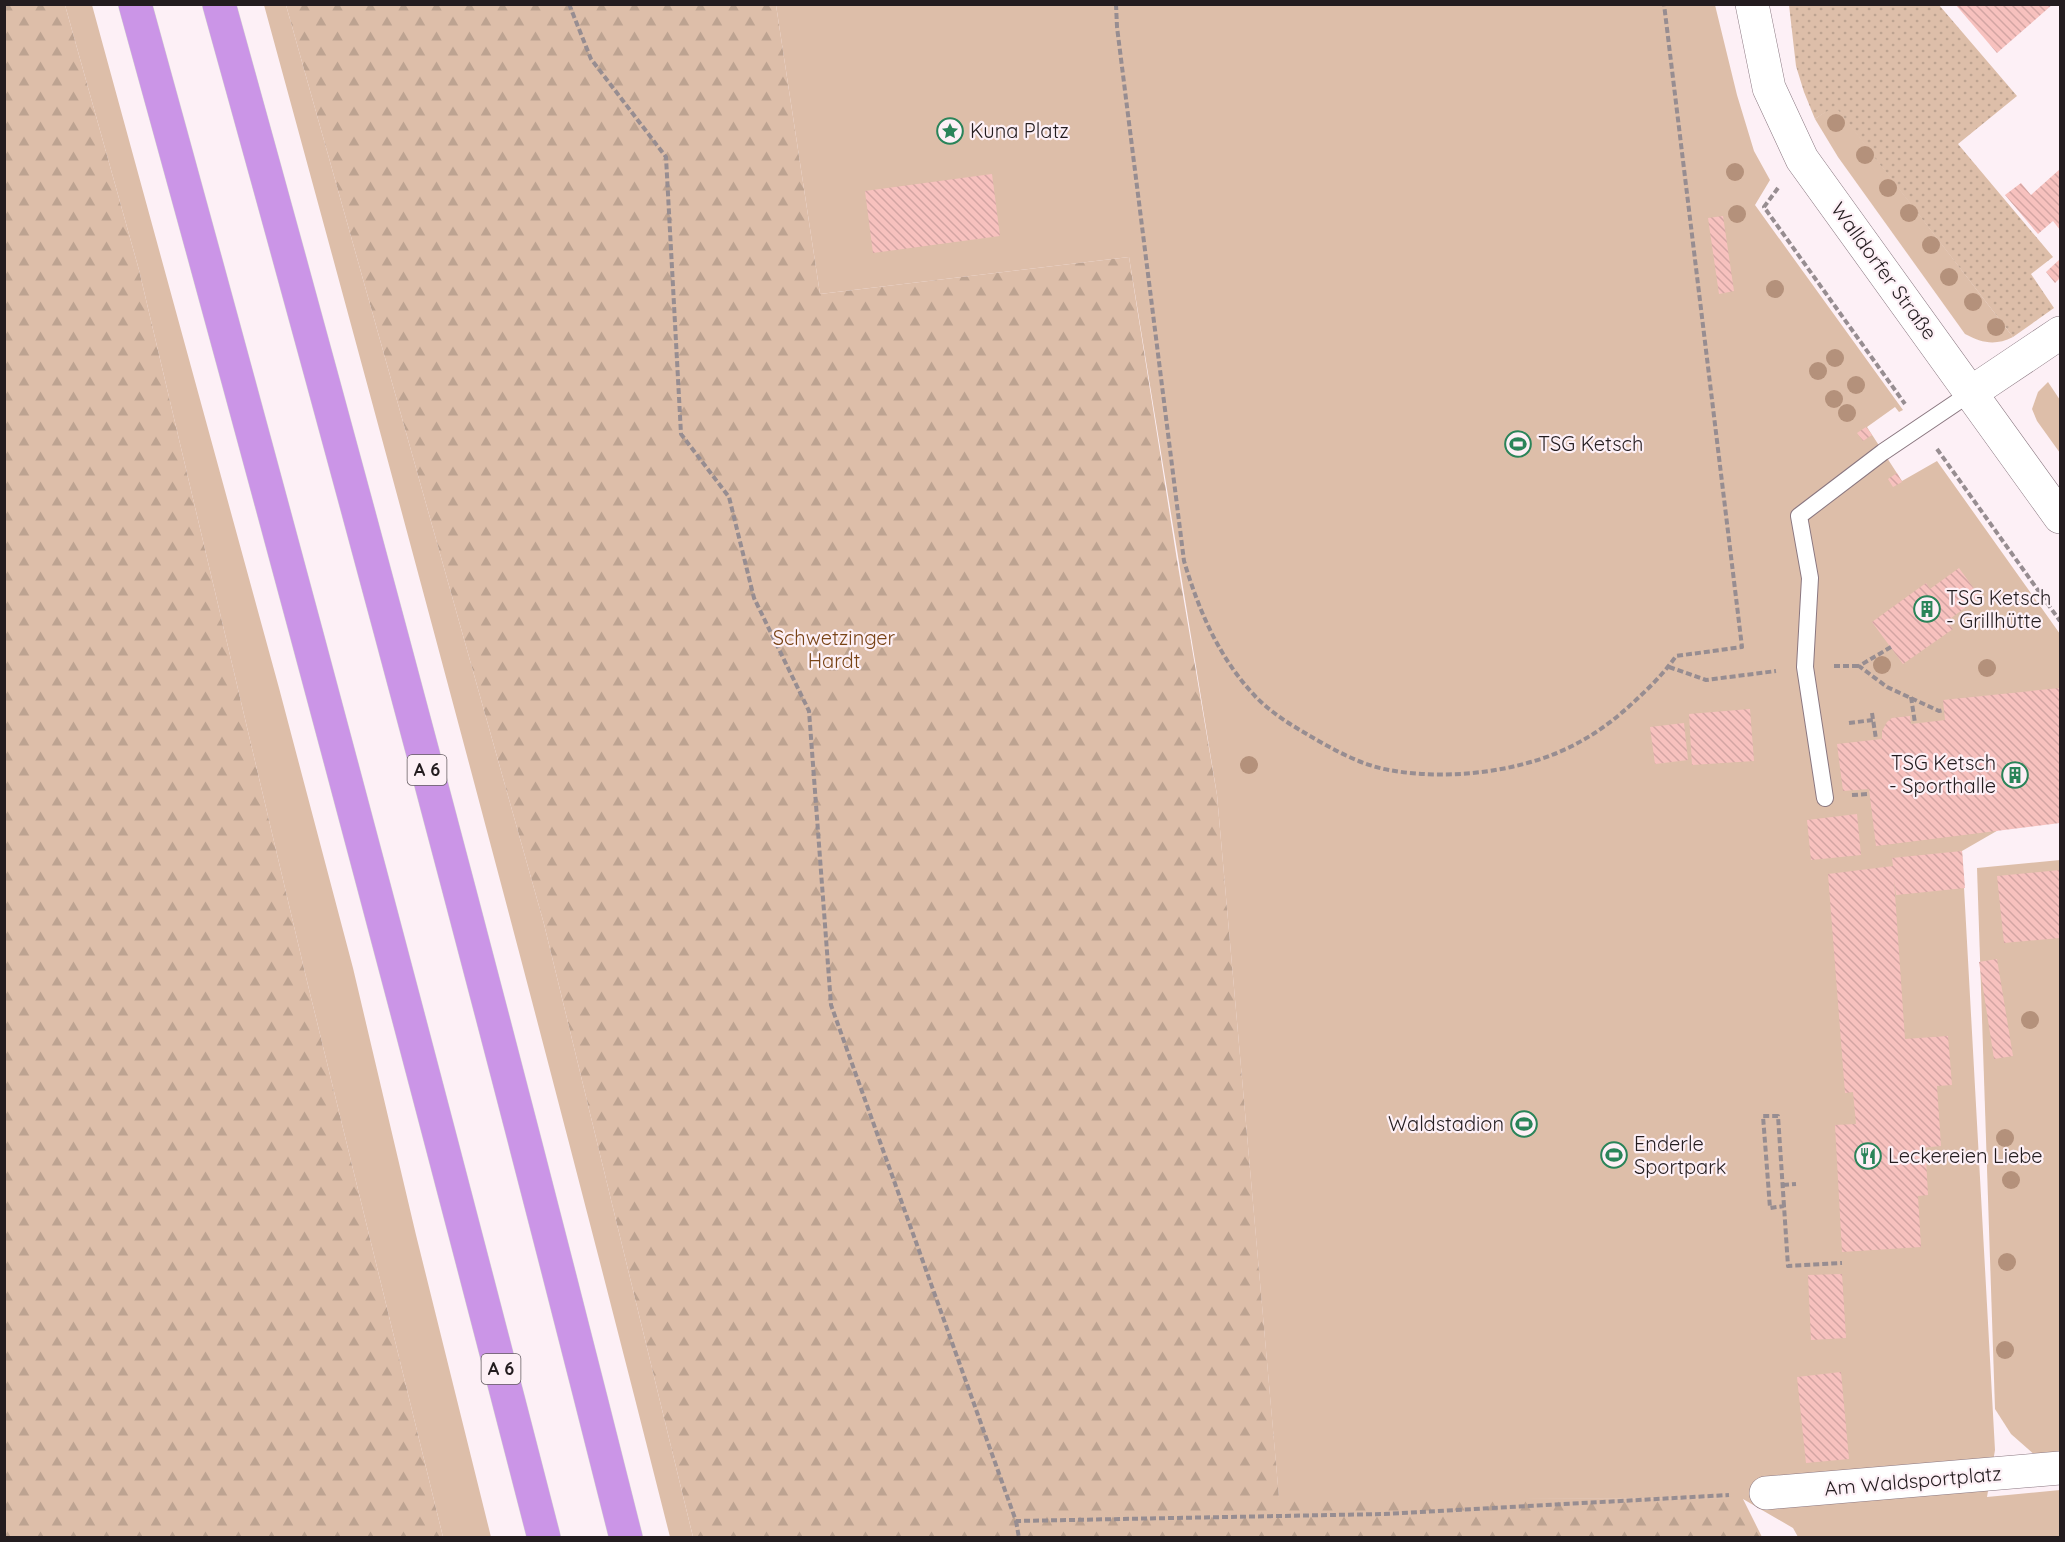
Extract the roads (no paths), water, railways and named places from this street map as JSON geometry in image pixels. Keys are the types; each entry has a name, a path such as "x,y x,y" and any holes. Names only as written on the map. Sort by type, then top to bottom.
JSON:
{"highway":[{"name":"A 6","path":"135,4 263,466 458,1201 544,1538"},
{"name":"A 6","path":"219,4 321,373 455,877 626,1538"}],"street":[{"name":"Walldorfer Straße","path":"1752,4 1769,88 1802,159 2061,517"},
{"path":"1972,392 2061,333"},
{"name":"Am Waldsportplatz","path":"1766,1493 2061,1468"}],"lane":[{"path":"1825,798 1805,667 1809,578 1799,516 1883,452 1972,392"}],"place":[{"name":"Kuna Platz","path":"950,131"},
{"name":"TSG Ketsch","path":"1518,444"},
{"name":"TSG Ketsch - Grillhütte","path":"1927,609"},
{"name":"TSG Ketsch - Sporthalle","path":"2015,775"},
{"name":"Waldstadion","path":"1524,1124"},
{"name":"Enderle Sportpark","path":"1614,1155"},
{"name":"Leckereien Liebe","path":"1868,1156"}],"park label":[{"name":"Schwetzinger Hardt","path":"834,650"}]}
